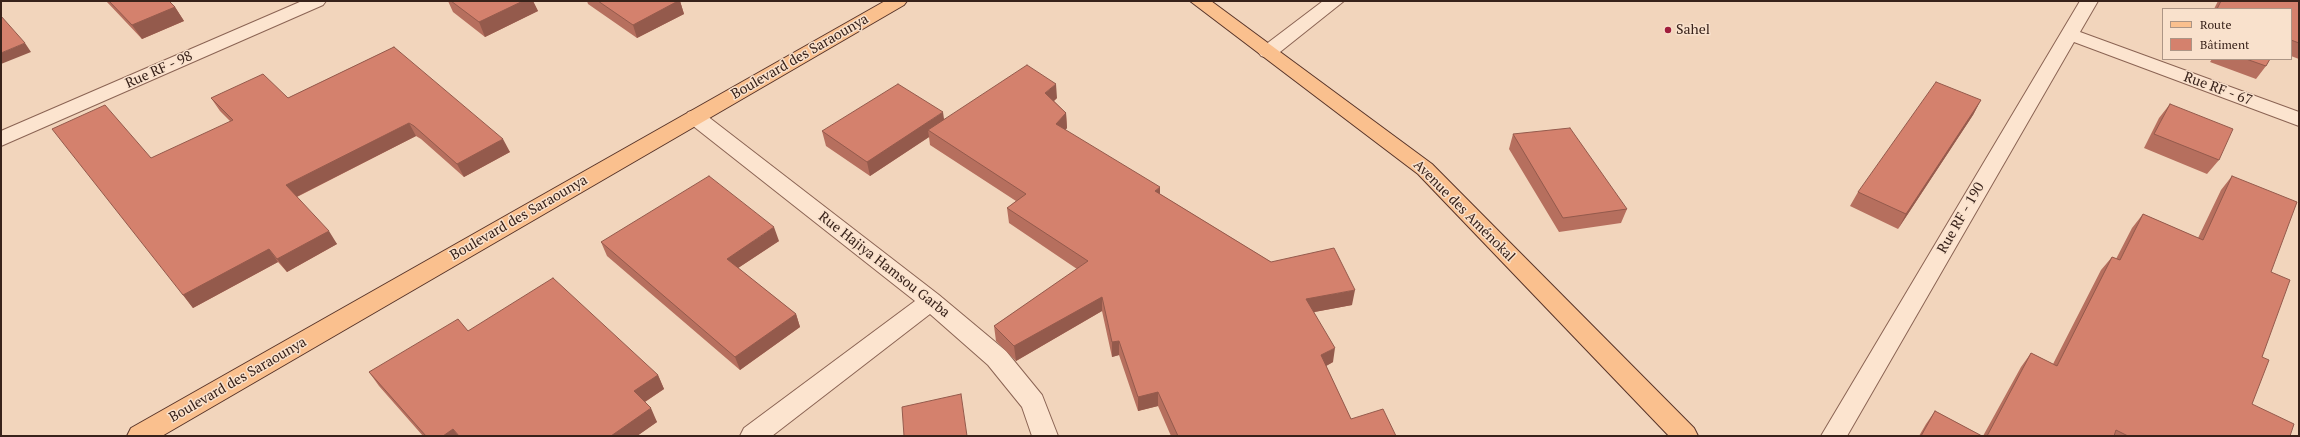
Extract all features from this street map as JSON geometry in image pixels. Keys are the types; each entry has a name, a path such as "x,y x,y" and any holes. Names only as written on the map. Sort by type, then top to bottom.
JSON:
{"main road":[{"name":"Boulevard des Saraounya","path":"140,436 898,1"},
{"name":"Avenue des Aménokal","path":"1199,1 1425,169 1685,436"}],"street":[{"name":"Rue RF - 98","path":"1,139 317,1"},
{"path":"1268,52 1335,1"},
{"name":"Rue RF - 190","path":"1834,436 2089,1"},
{"name":"Rue RF - 67","path":"2069,34 2299,119"},
{"name":"Rue Hajiya Hamsou Garba","path":"695,117 931,301 997,358 1033,402 1045,436"},
{"path":"753,436 931,301"}],"building":[{"path":"109,1 169,1 175,7 132,25"},
{"path":"451,1 523,1 479,22"},
{"path":"598,1 678,1 633,25"},
{"path":"2221,1 2299,1 2299,43 2292,40 2292,8 2218,8"},
{"path":"1,16 25,43 1,53"},
{"path":"394,47 503,139 457,164 409,123 286,185 329,231 277,259 269,249 183,295 52,129 105,105 151,158 233,120 211,98 263,74 288,98"},
{"path":"2249,60 2269,60 2266,66"},
{"path":"1027,65 1056,84 1045,93 1066,113 1056,124 1160,187 1155,191 1271,262 1334,248 1355,290 1306,299 1335,348 1321,355 1351,419 1383,409 1396,436 1178,436 1158,392 1138,397 1119,341 1112,342 1102,297 1014,346 994,326 1088,261 1007,208 1026,194 928,130"},
{"path":"1936,82 1981,100 1906,214 1858,192"},
{"path":"898,84 943,112 867,162 822,131"},
{"path":"2170,104 2233,129 2219,160 2154,134"},
{"path":"1570,128 1627,209 1563,218 1513,134"},
{"path":"709,176 774,227 727,259 796,314 735,357 601,242"},
{"path":"2232,176 2297,202 2271,272 2290,280 2262,357 2269,360 2252,404 2294,424 2290,436 2128,436 2116,430 2114,436 1987,436 2031,353 2057,366 2112,257 2120,260 2143,214 2203,240"},
{"path":"553,278 658,375 634,391 651,408 611,436 459,436 453,429 443,436 426,436 369,372 458,319 468,331"},
{"path":"961,394 967,436 904,436 902,407"},
{"path":"1935,411 1982,436 1921,436"}],"place":[{"name":"Sahel","path":"1668,30"}]}
